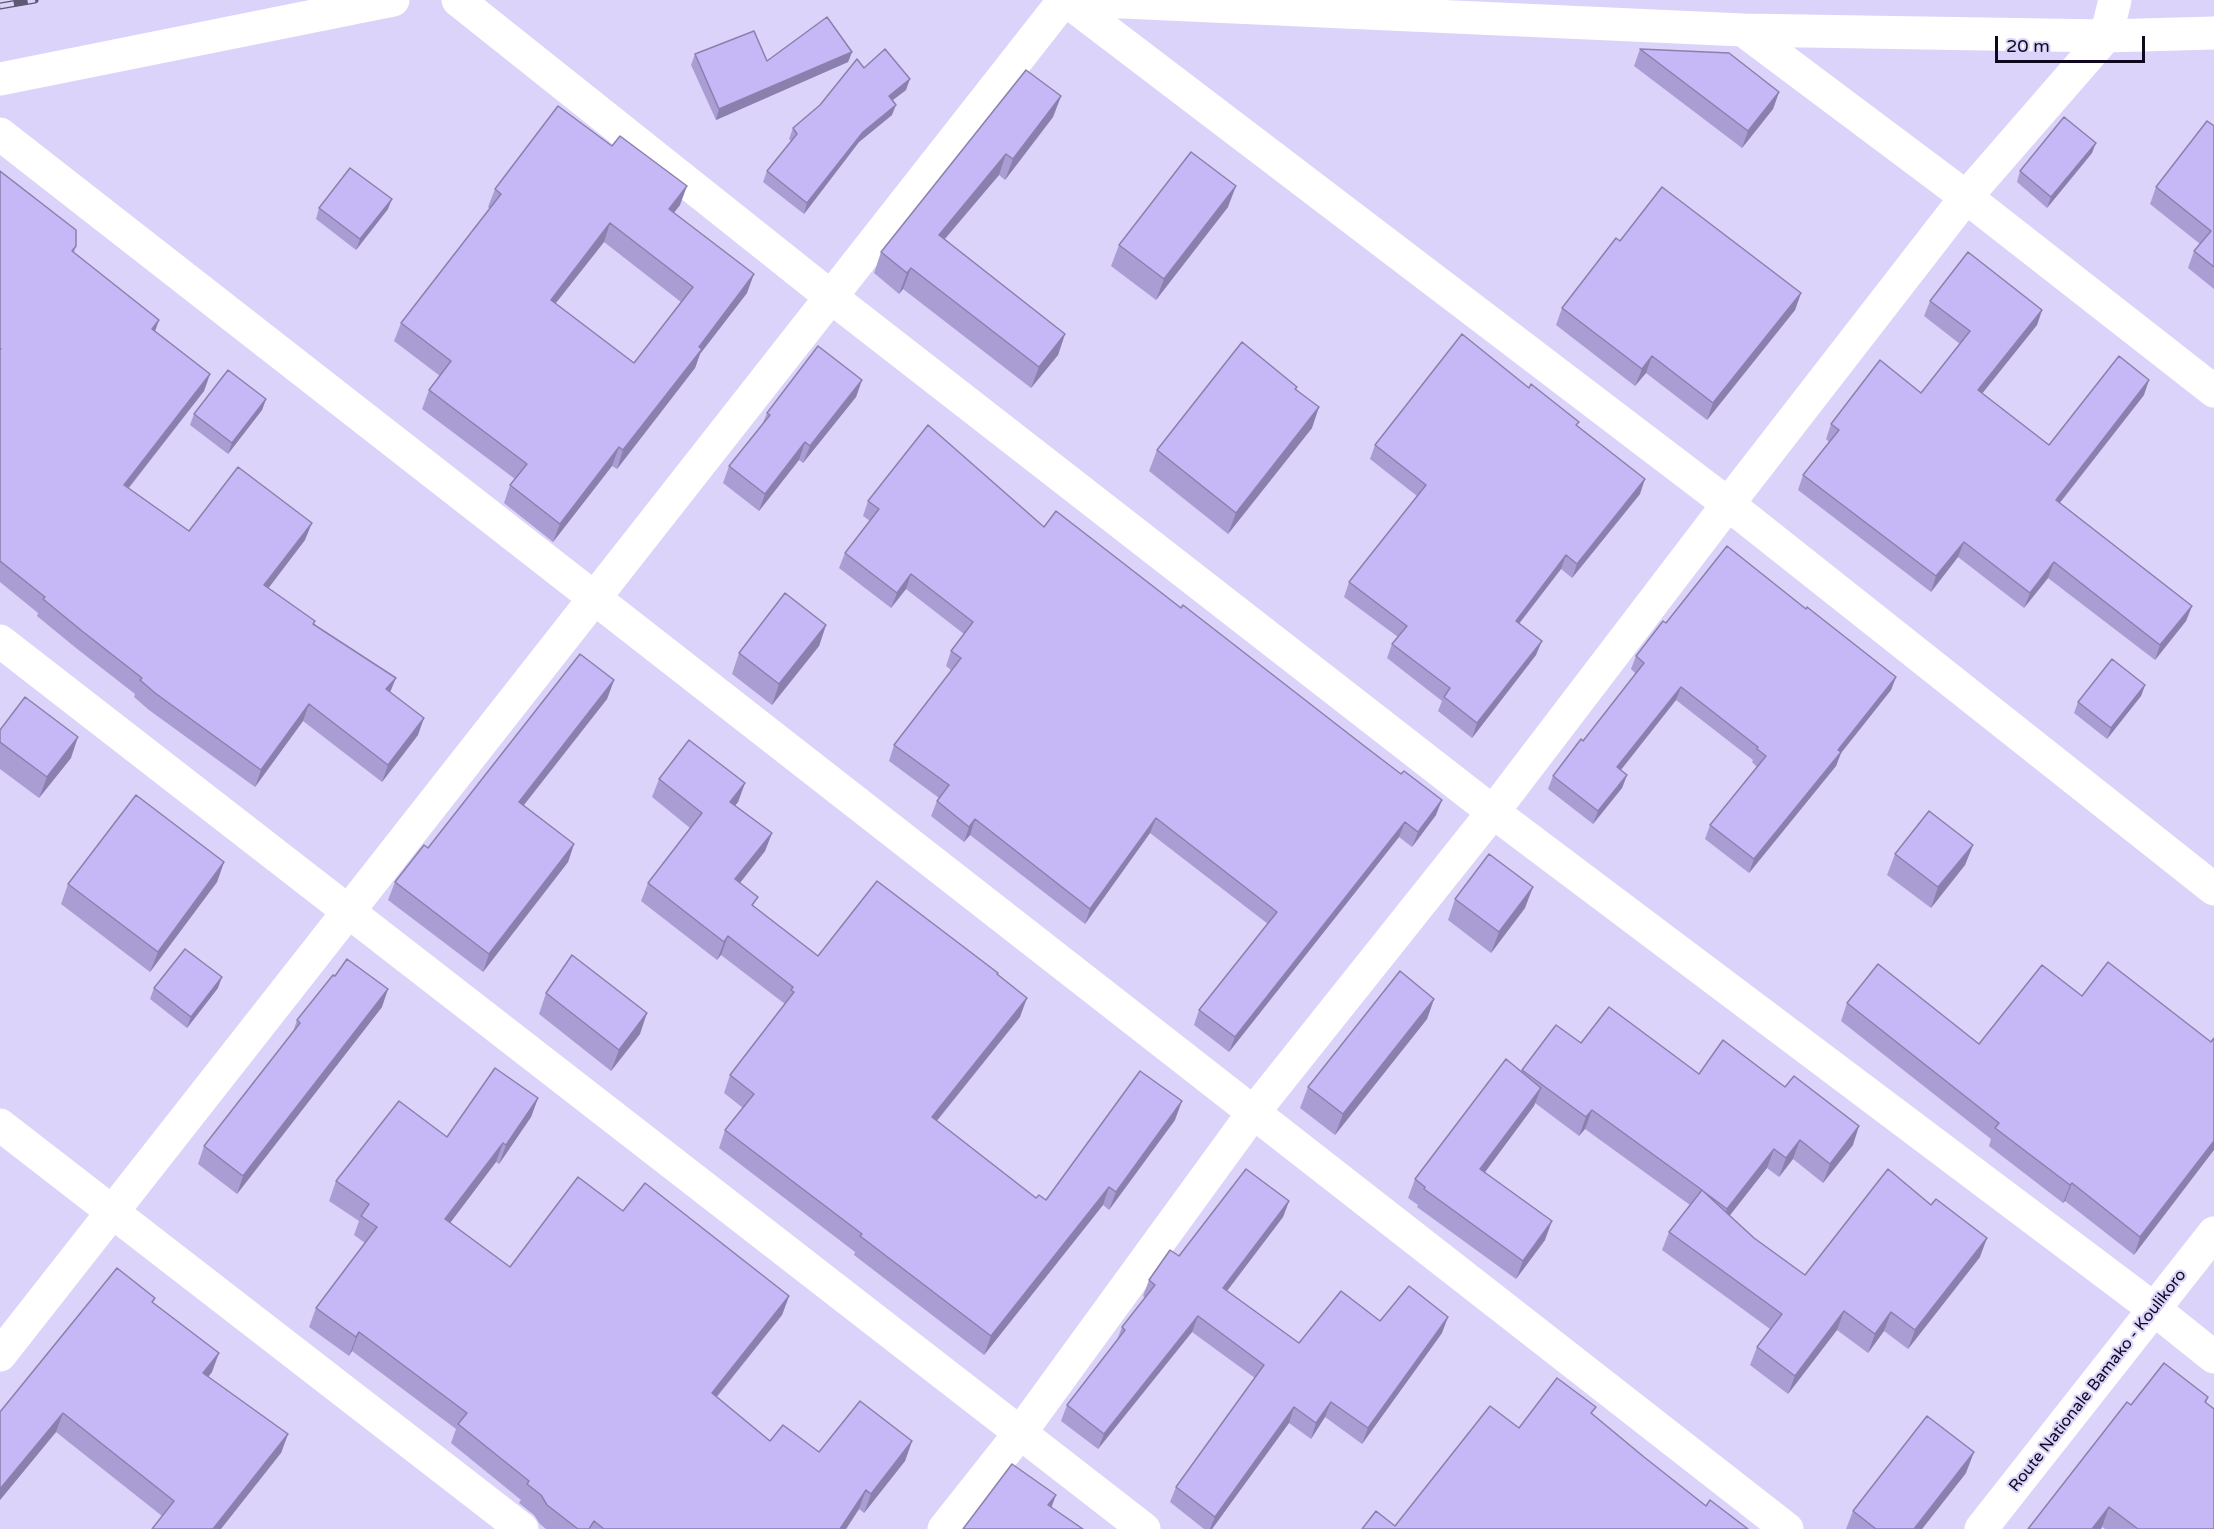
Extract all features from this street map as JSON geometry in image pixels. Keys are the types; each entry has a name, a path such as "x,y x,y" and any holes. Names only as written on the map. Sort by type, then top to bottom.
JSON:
{"street":[{"path":"0,79 393,0"},
{"path":"458,0 831,297 1493,812 2154,1309 2214,1357"},
{"path":"0,1355 1065,0 1728,504 2214,889"},
{"path":"1079,0 1743,30 2106,36 2214,33"},
{"path":"944,1529 1020,1433 1253,1113 1493,812 1966,197 2106,36 2115,0"},
{"path":"1743,30 1966,197 2214,391"},
{"path":"0,134 1786,1529"},
{"path":"0,640 1144,1529"},
{"path":"0,1125 522,1529"},
{"name":"Route Nationale Bamako - Koulikoro","path":"1981,1529 2214,1233"}],"building":[{"path":"827,17 852,52 719,109 695,54 754,31 767,61"},
{"path":"885,49 910,79 889,96 896,105 863,132 807,203 767,171 797,134 793,128 820,105 857,59 864,68"},
{"path":"1640,49 1729,53 1779,92 1748,131"},
{"path":"1026,70 1061,96 1013,159 1006,154 939,235 1065,334 1039,367 911,268 907,273 881,252"},
{"path":"558,106 612,146 620,136 687,186 669,209 754,274 699,347 702,349 623,450 619,447 560,524 510,485 527,464 429,390 451,361 401,323 501,194 495,189","holes":["610,223 693,287 634,363 551,300"]},
{"path":"2064,117 2096,143 2051,197 2020,171"},
{"path":"2207,121 2214,126 2214,267 2194,251 2211,231 2156,187"},
{"path":"1191,152 1236,186 1164,279 1119,245"},
{"path":"350,168 392,199 360,239 319,208"},
{"path":"0,171 76,230 76,246 72,251 159,320 152,329 210,374 124,485 189,531 238,467 312,523 264,585 315,621 313,624 396,678 386,689 424,718 388,765 309,704 261,770 155,693 140,680 142,678 43,599 45,597 0,561"},
{"path":"1662,187 1801,293 1713,403 1652,356 1642,369 1562,308 1616,238 1620,241"},
{"path":"1968,252 2042,310 1978,390 2049,445 2119,356 2149,380 2056,500 2192,606 2160,645 2054,562 2030,593 1964,542 1936,576 1803,475 1839,430 1831,424 1880,360 1921,393 1970,331 1930,301"},
{"path":"1462,334 1529,388 1531,384 1579,422 1576,425 1645,479 1577,564 1566,555 1516,621 1542,641 1477,723 1444,697 1450,688 1392,644 1407,626 1349,582 1426,485 1375,445"},
{"path":"1242,342 1319,407 1236,513 1157,450"},
{"path":"818,346 862,380 810,446 805,442 765,494 729,466 770,415 767,413"},
{"path":"228,370 266,399 232,443 194,414"},
{"path":"928,425 1044,527 1056,511 1181,608 1183,605 1401,774 1404,771 1442,800 1418,832 1405,822 1235,1037 1199,1010 1277,912 1156,818 1090,909 975,819 969,827 937,801 949,785 894,745 961,658 951,651 973,622 911,574 897,593 845,553 879,509 868,501"},
{"path":"1727,546 1896,677 1838,750 1841,752 1754,859 1710,825 1766,756 1757,749 1758,747 1681,687 1617,767 1627,775 1598,811 1553,776 1644,663 1636,656 1663,621 1666,623"},
{"path":"785,593 826,625 779,684 739,653"},
{"path":"580,654 614,680 519,802 574,844 489,954 395,882 424,845 428,848"},
{"path":"2112,659 2145,685 2111,728 2078,702"},
{"path":"25,697 78,737 47,777 0,742 0,730"},
{"path":"689,740 745,783 730,802 772,833 735,879 758,897 752,905 818,956 877,881 998,973 1027,998 932,1117 1036,1198 1039,1195 1046,1200 1140,1071 1182,1101 1116,1192 1109,1187 991,1336 725,1130 754,1094 730,1075 794,992 791,990 793,987 728,936 724,942 648,883 702,813 659,779"},
{"path":"136,795 224,862 158,952 68,884"},
{"path":"1929,811 1973,845 1938,887 1895,854"},
{"path":"1489,854 1533,887 1499,932 1455,899"},
{"path":"185,949 222,977 191,1017 154,988"},
{"path":"572,955 647,1013 619,1050 546,993"},
{"path":"347,959 388,989 243,1176 204,1146 300,1023 297,1020"},
{"path":"2108,962 2211,1042 2214,1038 2214,1141 2140,1237 2072,1183 2070,1185 1995,1128 1999,1123 1847,1003 1878,964 1979,1044 2042,965 2082,996"},
{"path":"1400,971 1434,999 1343,1114 1308,1087"},
{"path":"1609,1007 1699,1074 1723,1040 1785,1087 1794,1076 1859,1126 1830,1164 1800,1140 1786,1158 1774,1149 1727,1209 1703,1191 1754,1238 1805,1275 1888,1169 1931,1205 1936,1199 1987,1238 1915,1330 1891,1312 1875,1334 1844,1311 1795,1376 1757,1347 1782,1314 1669,1232 1702,1190 1592,1110 1586,1117 1522,1070 1556,1025 1581,1043"},
{"path":"1506,1059 1541,1088 1480,1169 1552,1221 1523,1261 1424,1189 1425,1187 1415,1179"},
{"path":"495,1068 538,1098 506,1145 503,1143 445,1219 510,1267 578,1177 623,1211 645,1183 789,1296 712,1393 770,1441 783,1425 819,1452 860,1401 912,1441 871,1494 866,1490 840,1529 604,1529 594,1521 589,1529 578,1529 547,1505 541,1495 527,1484 529,1481 458,1424 467,1413 359,1332 356,1337 316,1308 377,1227 361,1216 369,1204 336,1181 399,1101 447,1137"},
{"path":"1246,1169 1289,1201 1223,1288 1299,1343 1341,1291 1380,1321 1409,1286 1448,1317 1368,1428 1331,1402 1316,1423 1294,1407 1215,1517 1176,1487 1264,1365 1198,1316 1104,1434 1067,1405 1125,1330 1122,1327 1155,1285 1149,1280 1170,1250 1179,1256"},
{"path":"117,1268 155,1298 152,1302 219,1353 203,1373 288,1434 213,1529 152,1529 174,1501 63,1413 0,1489 0,1412"},
{"path":"2164,1363 2208,1397 2205,1402 2214,1409 2214,1529 2138,1529 2109,1507 2092,1529 2028,1529 2127,1402 2131,1405"},
{"path":"1557,1378 1596,1407 1591,1413 1644,1457 1706,1506 1710,1500 1748,1529 1362,1529 1376,1511 1395,1526 1490,1406 1519,1428"},
{"path":"1927,1416 1974,1452 1914,1529 1876,1529 1853,1511"},
{"path":"1012,1464 1056,1495 1048,1505 1083,1529 963,1529"}],"railway":[{"path":"0,6 35,0"}]}
